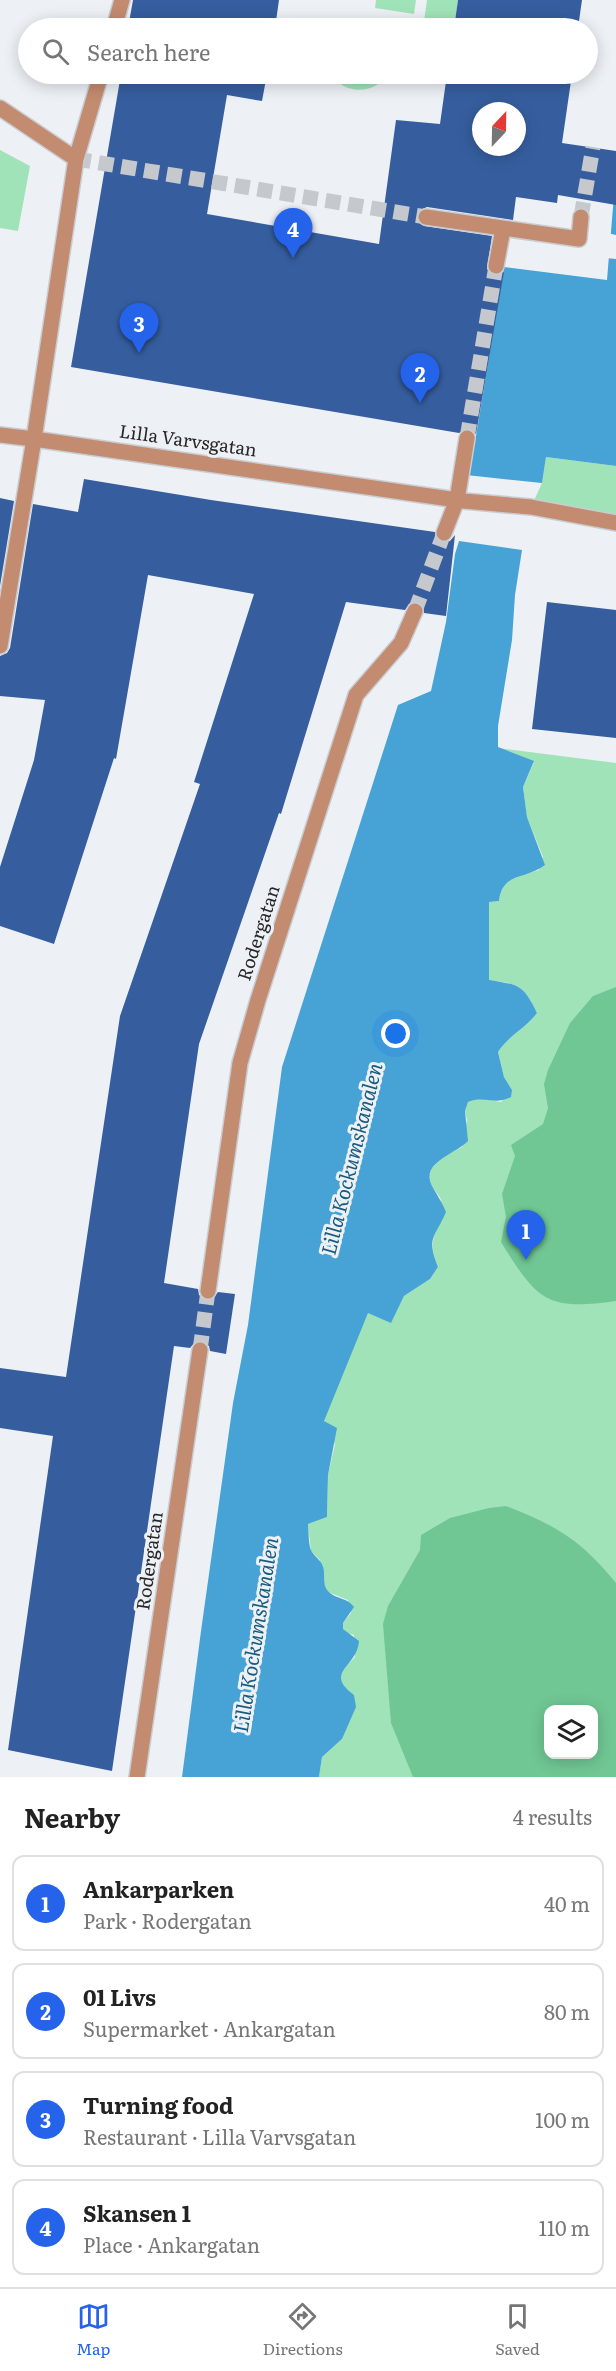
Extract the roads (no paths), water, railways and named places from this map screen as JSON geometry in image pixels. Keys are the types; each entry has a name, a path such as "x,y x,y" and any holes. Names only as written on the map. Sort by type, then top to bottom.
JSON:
{"street":[{"path":"117,18 122,0"},
{"path":"0,646 76,159 98,84"},
{"path":"0,108 76,159"},
{"path":"426,217 579,239 581,217"},
{"path":"496,266 503,229"},
{"name":"Lilla Varvsgatan","path":"0,435 460,500 517,506 616,523"},
{"path":"444,533 460,500 467,438"},
{"name":"Rodergatan","path":"208,1291 240,1063 258,1000 356,695 401,643 415,611"},
{"name":"Rodergatan","path":"137,1777 200,1350"}],"water":[{"path":"616,171 616,466 546,457 542,483 466,475 476,436 504,267 607,280"},
{"name":"Lilla Kockumskanalen","path":"459,541 522,550 515,595 512,640 498,726 498,747 534,761 523,787 527,817 545,865 538,870 510,880 501,891 499,901 489,902 489,980 514,985 524,991 537,1013 498,1052 504,1077 512,1090 511,1097 499,1101 474,1100 468,1102 465,1111 468,1141 441,1159 431,1171 432,1186 446,1212 432,1243 438,1267 430,1279 404,1296 391,1323 368,1313 324,1421 337,1428 328,1475 327,1517 308,1524 309,1543 324,1570 327,1590 354,1607 343,1623 343,1629 359,1641 353,1658 341,1675 341,1681 354,1695 356,1707 342,1739 322,1757 319,1777 182,1777 233,1403 248,1325 282,1067 398,705 431,691 446,622 455,554"}],"tunnel":[{"path":"581,217 593,147"},
{"path":"76,159 426,217"},
{"path":"467,438 496,266"},
{"path":"415,611 444,533"},
{"path":"200,1350 208,1291"}],"place":[{"name":"Skansen 1","path":"293,258"},
{"name":"Turning food","path":"139,353"},
{"name":"01 Livs","path":"420,403"},
{"name":"Ankarparken","path":"526,1260"}]}
